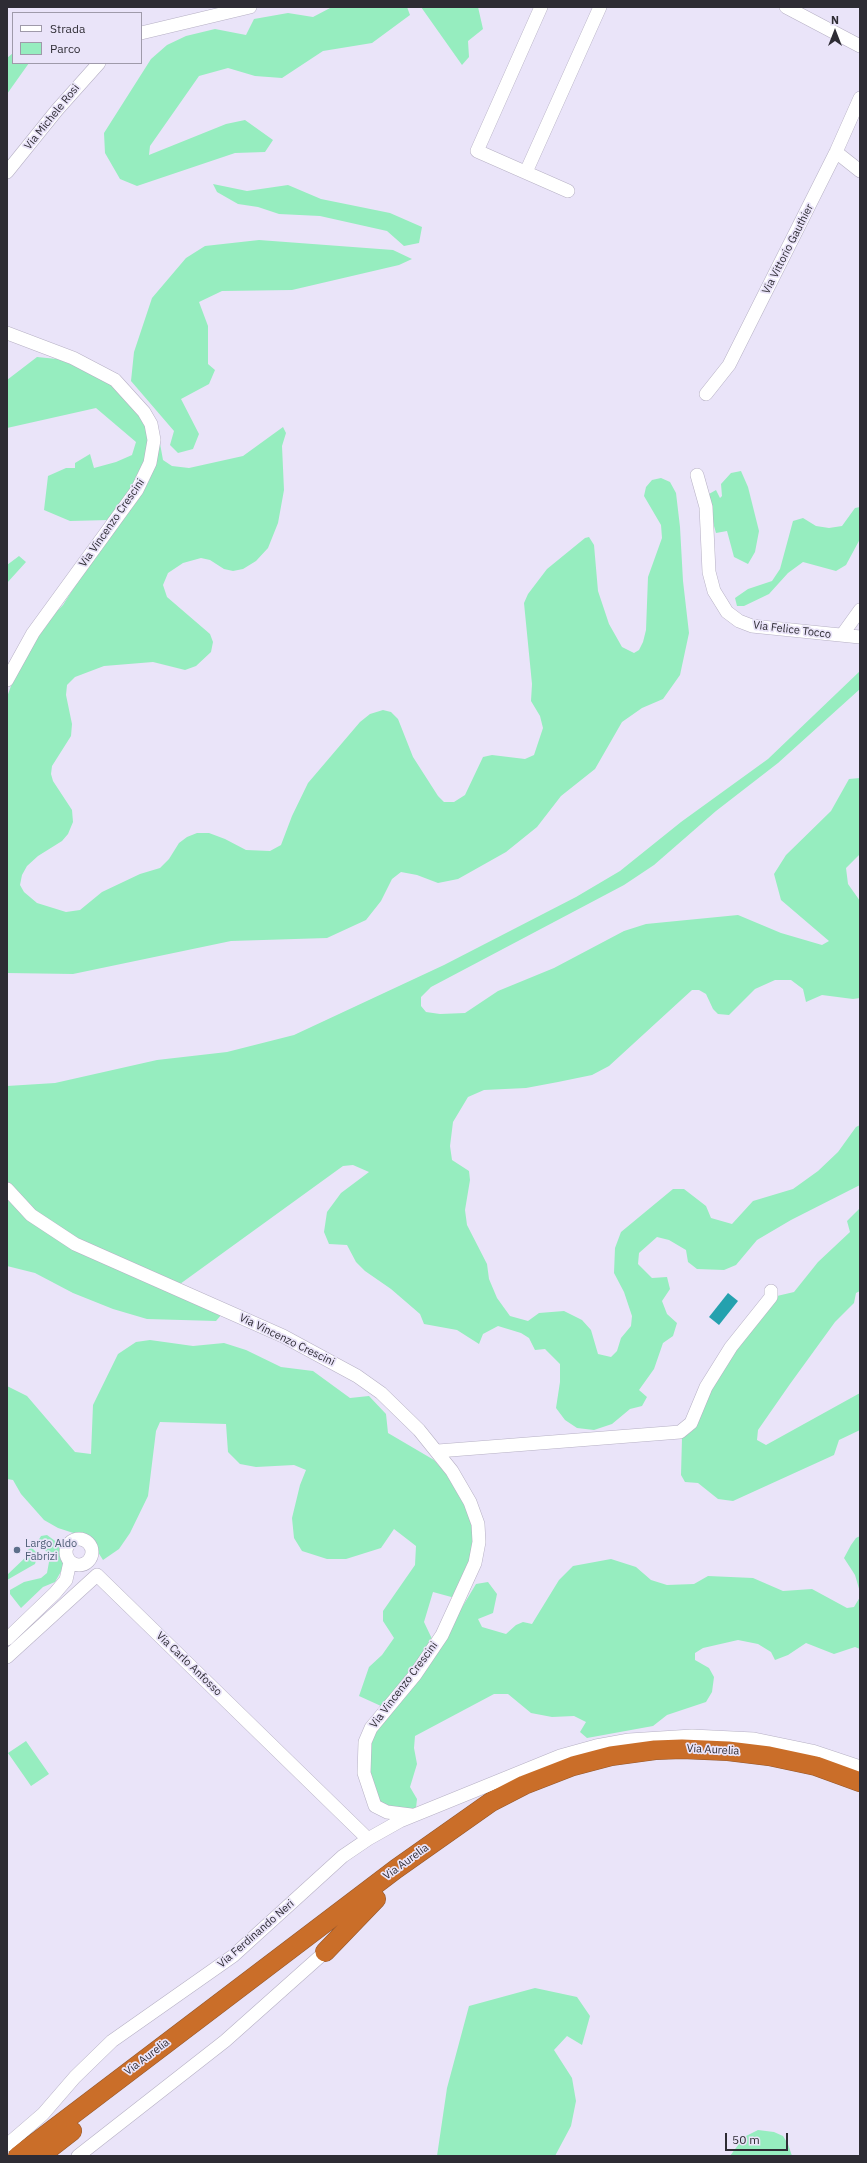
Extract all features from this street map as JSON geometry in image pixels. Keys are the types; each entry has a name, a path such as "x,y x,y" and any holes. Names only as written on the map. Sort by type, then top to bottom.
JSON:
{"highway":[{"name":"Via Aurelia","path":"18,2156 396,1869 468,1818 509,1792 552,1774 592,1761 625,1754 662,1749 698,1749 742,1752 794,1760 860,1782"},
{"name":"Via Aurelia","path":"40,2156 187,2042 447,1846 501,1811 549,1788 616,1768 689,1760 741,1762 810,1777 860,1795"},
{"path":"222,2000 261,1962 392,1863 511,1777"},
{"path":"325,1952 376,1899"}],"street":[{"path":"142,33 250,7"},
{"path":"540,7 477,151 568,191"},
{"path":"526,172 600,7"},
{"path":"786,7 860,46"},
{"name":"Via Michele Rosi","path":"7,172 57,110 97,64"},
{"name":"Via Vittorio Gauthier","path":"706,394 729,365 836,152 860,98"},
{"path":"836,152 860,171"},
{"name":"Via Vincenzo Crescini","path":"7,333 72,358 115,380 144,412 151,424 154,440 150,463 140,485 33,634 7,680"},
{"name":"Via Felice Tocco","path":"697,475 706,507 709,572 714,591 727,612 739,621 752,626 860,637"},
{"path":"842,635 860,610"},
{"name":"Via Vincenzo Crescini","path":"7,1189 31,1215 74,1244 283,1336 357,1376 381,1393 419,1430 438,1451 462,1486 476,1518 479,1542 477,1558 442,1635 415,1674 371,1728 366,1737 364,1756 365,1780 375,1806 387,1812 415,1815"},
{"path":"438,1451 680,1432 691,1423 706,1387 731,1347 771,1296 771,1291"},
{"path":"7,1639 55,1593 66,1580 70,1562 66,1553 67,1547 72,1541 81,1539 87,1542 91,1547 92,1556 88,1562 79,1565 70,1562"},
{"path":"7,1657 97,1574 88,1562"},
{"name":"Via Carlo Anfosso","path":"97,1574 368,1839"},
{"name":"Via Ferdinando Neri","path":"7,2145 43,2114 103,2049 132,2026 233,1956 327,1870 368,1839 415,1815 560,1756 596,1746 640,1739 692,1736 766,1741 812,1751 860,1767"},
{"path":"78,2156 225,2041 325,1952"}],"green space":[{"path":"332,7 407,7 410,15 372,43 323,51 282,78 255,76 228,68 199,76 150,146 149,155 226,124 245,120 273,140 265,152 235,153 137,186 120,179 105,153 104,133 151,59 167,45 186,36 215,29 246,35 254,19 288,13 313,17"},
{"path":"421,7 478,7 483,29 468,41 469,57 462,65"},
{"path":"12,54 12,64 28,64 7,94 7,58"},
{"path":"213,184 247,191 288,185 321,199 390,213 422,227 419,243 404,246 387,231 320,216 279,214 258,207 238,204 217,192"},
{"path":"259,240 393,250 412,259 399,265 292,290 222,291 199,302 208,326 208,364 215,370 209,384 181,399 199,434 193,449 178,453 170,445 174,431 131,381 134,352 152,298 186,258 205,246"},
{"path":"37,357 67,360 124,391 152,433 141,479 109,520 70,521 44,510 48,476 66,468 75,468 75,463 90,454 94,468 116,462 132,455 136,442 96,408 7,428 7,380"},
{"path":"283,427 286,433 282,446 284,490 278,523 268,548 256,561 243,569 233,571 224,569 210,560 201,558 183,563 168,573 163,585 167,597 210,634 213,642 211,652 196,666 185,670 153,662 104,666 75,677 67,685 66,695 72,724 71,736 52,766 51,774 53,781 72,810 73,822 68,834 62,841 38,856 27,866 22,875 20,885 24,892 37,903 66,912 80,910 102,892 140,874 160,868 169,859 179,843 187,837 197,833 209,833 225,839 246,850 270,851 281,845 292,816 308,783 360,722 370,714 383,710 391,712 398,719 413,757 438,796 444,802 454,802 465,795 483,757 492,755 525,759 534,755 543,728 540,716 531,701 532,684 524,603 528,594 547,569 585,538 589,537 594,545 598,591 609,624 622,647 634,653 639,650 646,630 648,577 662,538 661,525 644,496 646,487 652,480 661,478 670,482 676,493 680,527 683,581 689,633 680,675 663,699 642,708 622,722 595,769 561,796 537,827 506,852 458,879 438,883 417,875 401,872 392,879 381,901 366,920 327,938 231,941 73,974 7,973 7,697 11,686 36,640 56,612 63,605 99,548 159,438 163,460 172,466 189,468 243,456"},
{"path":"741,471 748,487 759,531 755,552 748,564 734,557 727,531 716,533 708,505 709,494 716,490 720,498 722,496 721,484 731,473"},
{"path":"860,507 860,539 846,565 836,571 803,562 788,573 769,594 744,606 737,606 735,598 748,589 772,581 780,569 793,521 803,518 816,526 829,528 842,526 855,508"},
{"path":"19,556 26,562 7,583 7,565"},
{"path":"860,671 860,689 778,763 716,811 654,865 624,885 431,987 421,997 421,1006 426,1012 440,1014 465,1013 498,991 554,968 624,931 646,924 738,915 781,933 822,945 829,941 781,900 774,874 786,855 831,811 849,779 860,778 860,854 846,868 848,884 860,901 860,998 853,999 822,995 806,1002 803,989 791,980 775,980 755,989 729,1015 718,1014 713,1009 706,994 699,990 692,990 609,1066 592,1075 558,1082 526,1088 484,1090 468,1097 453,1122 450,1146 452,1160 469,1171 470,1180 465,1210 467,1225 487,1264 489,1279 497,1298 510,1316 528,1321 539,1313 564,1311 582,1320 591,1330 598,1354 611,1357 617,1351 621,1338 631,1326 632,1316 624,1292 614,1273 615,1248 621,1232 673,1189 684,1189 706,1206 711,1218 732,1224 753,1201 793,1189 818,1171 838,1152 856,1127 860,1125 860,1185 791,1220 757,1240 736,1265 724,1270 697,1269 688,1262 686,1250 669,1240 657,1237 639,1253 638,1264 652,1278 667,1277 670,1289 662,1301 667,1314 677,1323 673,1336 663,1343 654,1369 639,1390 647,1397 642,1406 630,1409 612,1424 594,1430 577,1428 565,1420 556,1408 560,1382 560,1364 545,1349 535,1350 529,1338 521,1333 498,1326 483,1334 479,1344 457,1330 424,1324 420,1314 391,1289 365,1271 356,1262 347,1245 329,1244 324,1232 327,1212 341,1193 369,1172 353,1165 343,1166 180,1284 73,1239 49,1225 9,1187 7,1182 7,1086 55,1083 157,1060 227,1052 294,1035 444,965 576,897 620,871 681,822 768,759"},
{"path":"7,1197 23,1214 222,1314 216,1321 147,1319 113,1309 73,1293 35,1273 7,1266"},
{"path":"860,1208 860,1291 856,1293 854,1303 835,1322 758,1430 757,1440 766,1445 860,1393 860,1430 839,1440 834,1455 733,1501 718,1499 698,1483 685,1482 681,1475 682,1438 692,1431 712,1380 777,1296 794,1292 818,1262 850,1232 847,1221"},
{"path":"150,1340 193,1346 224,1343 246,1350 281,1367 313,1371 350,1398 369,1396 386,1414 388,1433 434,1460 458,1487 468,1508 473,1532 474,1560 455,1598 433,1592 424,1622 433,1641 394,1696 381,1706 359,1696 369,1667 382,1655 394,1638 383,1621 383,1611 415,1565 416,1546 394,1529 381,1548 346,1559 327,1559 302,1551 294,1538 292,1518 300,1485 306,1470 294,1465 256,1467 240,1464 228,1452 226,1424 160,1422 156,1431 148,1496 130,1533 119,1549 103,1560 89,1538 58,1528 44,1520 21,1494 13,1480 7,1479 7,1386 27,1396 75,1452 91,1454 93,1405 118,1354 136,1342"},
{"name":"Largo Aldo Fabrizi","path":"47,1535 62,1546 64,1561 63,1568 55,1582 43,1587 21,1608 10,1594 10,1590 24,1582 41,1578 47,1573 49,1562 48,1554 38,1541 41,1536"},
{"path":"860,1536 860,1592 855,1575 844,1558 856,1538"},
{"name":"Largo Aldo Fabrizi","path":"31,1547 38,1554 35,1564 7,1580 7,1575 28,1555 27,1551"},
{"path":"611,1559 636,1567 651,1580 667,1585 694,1584 708,1576 753,1578 783,1591 812,1589 847,1608 854,1607 860,1597 860,1649 855,1647 834,1654 806,1643 788,1655 775,1660 771,1652 758,1644 738,1640 703,1648 695,1653 695,1660 709,1668 714,1677 712,1692 706,1702 667,1715 653,1726 587,1738 580,1732 586,1722 574,1716 552,1717 531,1713 508,1694 494,1694 415,1736 414,1748 417,1764 410,1787 417,1799 416,1808 398,1809 383,1805 374,1797 367,1776 372,1737 443,1639 476,1584 488,1582 497,1594 493,1613 478,1619 482,1627 506,1634 516,1625 523,1622 532,1624 559,1580 573,1566"},
{"path":"26,1741 49,1774 31,1786 8,1753"},
{"path":"535,1988 577,1997 590,2016 582,2045 567,2036 554,2050 572,2078 576,2101 571,2126 555,2156 437,2156 447,2088 469,2006"},
{"path":"758,2130 774,2132 783,2136 788,2144 792,2156 730,2156 744,2137"}],"water":[{"path":"728,1293 738,1301 719,1325 709,1317"}],"place":[{"name":"Largo Aldo Fabrizi","path":"17,1550"}]}
